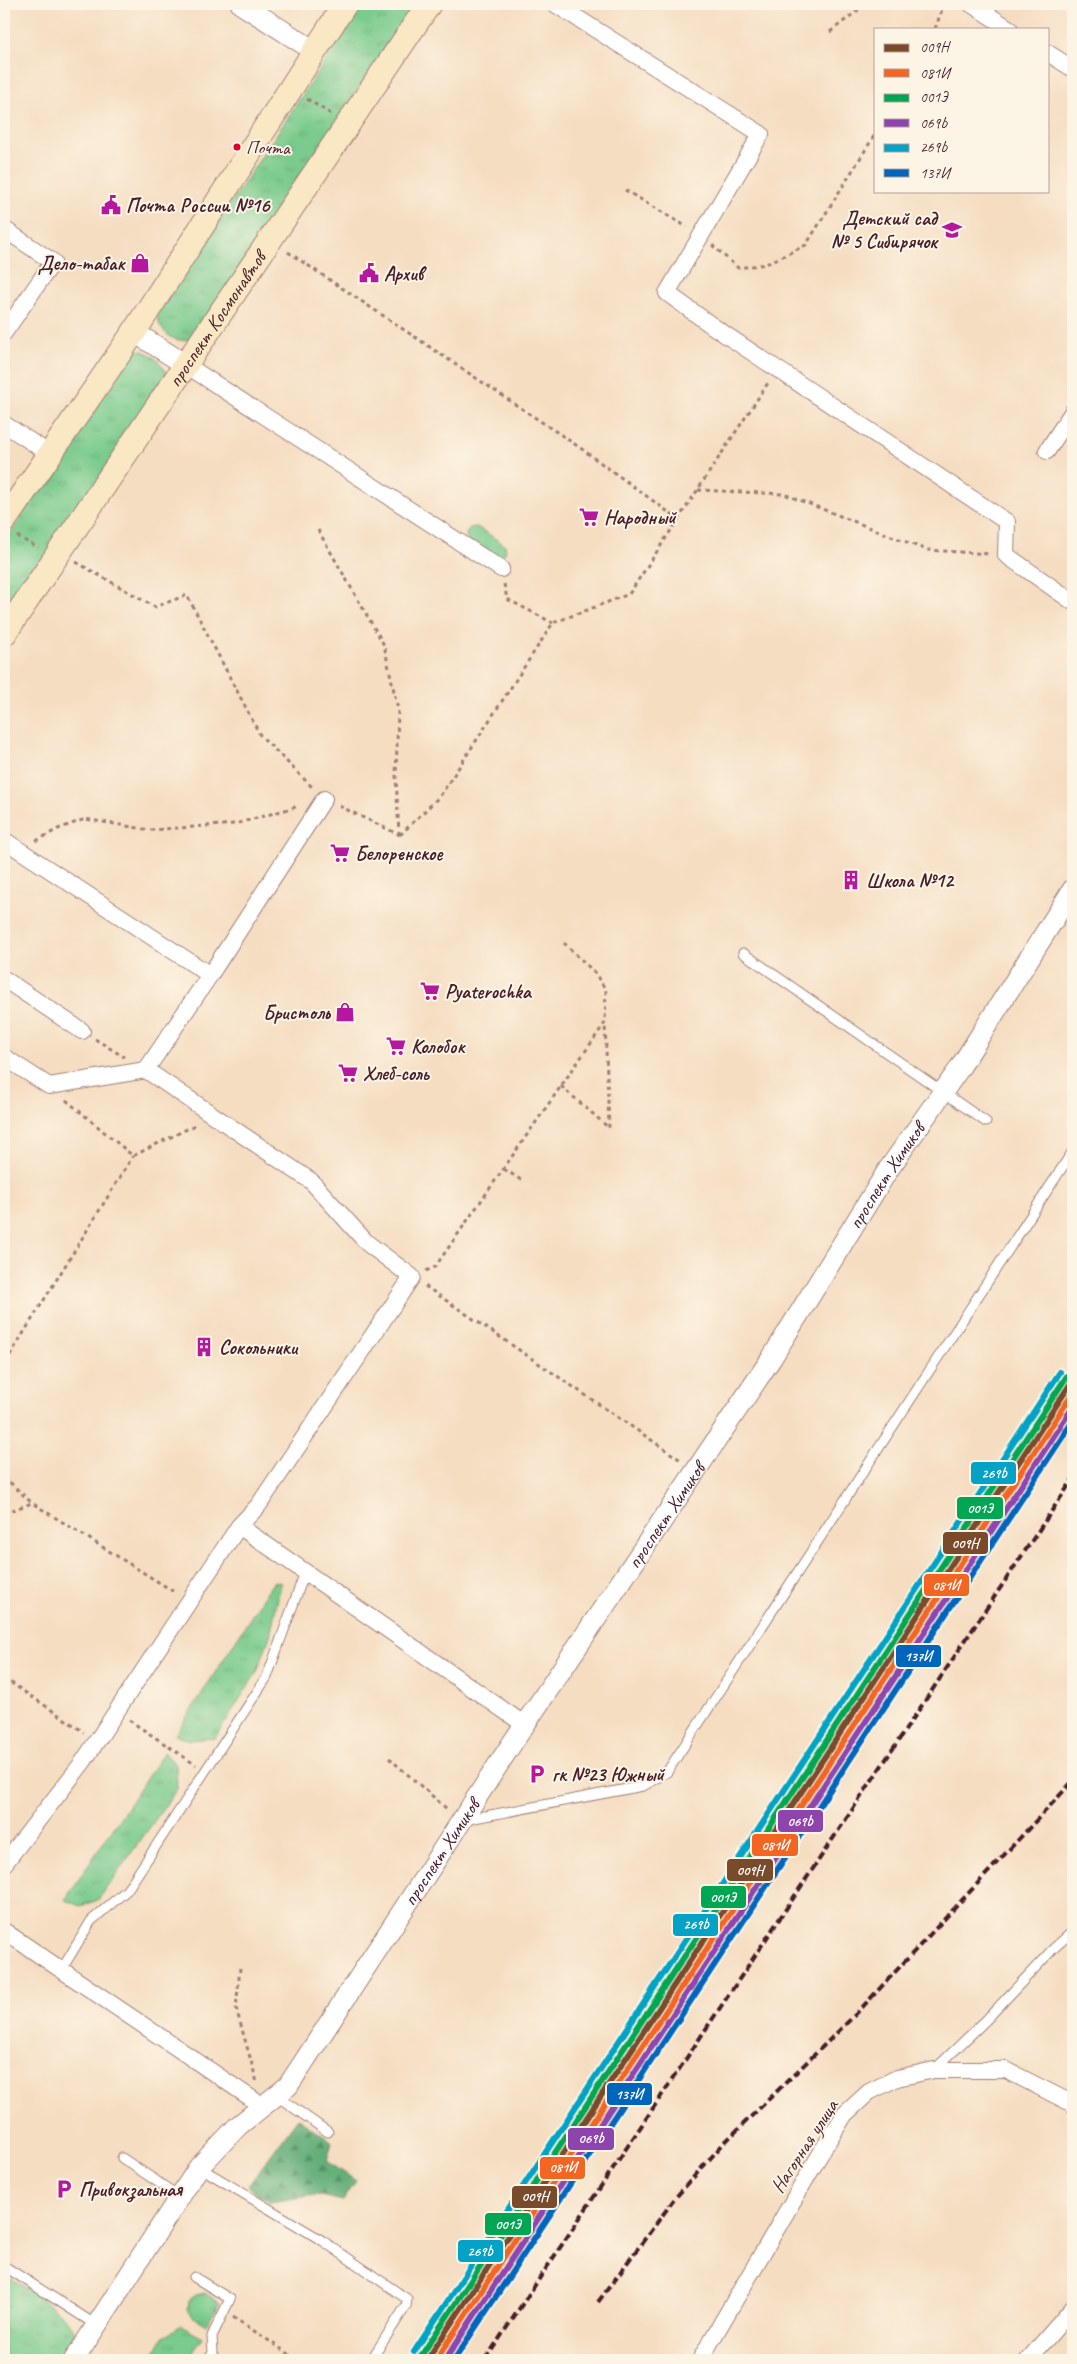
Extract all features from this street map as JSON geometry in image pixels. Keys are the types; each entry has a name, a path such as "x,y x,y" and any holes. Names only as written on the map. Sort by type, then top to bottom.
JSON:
{"main road":[{"path":"8,528 50,454 134,332 313,50 345,4"},
{"name":"проспект Космонавтов","path":"4,634 429,4"}],"street":[{"path":"241,4 313,50"},
{"path":"554,4 761,134 667,293 777,369 1007,522 1006,555 1073,602"},
{"path":"971,4 1008,28"},
{"path":"1050,54 1073,69"},
{"path":"4,229 53,262 4,333"},
{"path":"134,332 502,569"},
{"path":"1046,451 1073,411"},
{"path":"4,424 50,454"},
{"path":"146,1070 324,799"},
{"path":"4,840 210,975"},
{"name":"проспект Химиков","path":"74,2360 199,2167 238,2126 288,2086 461,1821 771,1359 888,1170 942,1093 1073,888"},
{"path":"4,979 82,1031"},
{"path":"4,1057 49,1086 146,1070 311,1181 367,1243 412,1277 258,1506 239,1526 72,1777 4,1864"},
{"path":"239,1526 525,1725"},
{"path":"4,1931 270,2101"},
{"name":"Нагорная улица","path":"700,2360 846,2114 870,2092 897,2078 934,2070 1006,2070 1073,2104"},
{"path":"1028,2360 1073,2308"}],"lane":[{"path":"743,953 986,1122"},
{"path":"461,1821 643,1786 667,1772 1073,1151"},
{"path":"62,1969 91,1922 128,1890 267,1677 305,1572"},
{"path":"934,2070 986,2020 1053,1949 1073,1932"},
{"path":"270,2101 328,2132"},
{"path":"122,2158 180,2198"},
{"path":"199,2167 323,2241 407,2299 406,2306 371,2360"},
{"path":"4,2266 96,2325"},
{"path":"194,2277 230,2299 212,2336 213,2353 208,2360"}],"path":[{"path":"830,32 866,4"},
{"path":"935,28 944,4"},
{"path":"289,88 348,124"},
{"path":"625,190 701,235 738,268 766,264 806,245 874,136"},
{"path":"288,252 579,447 678,518"},
{"path":"400,834 440,796 553,622 629,594 777,369"},
{"path":"697,490 784,494 927,550 1006,555"},
{"path":"8,528 56,558 81,563 155,607 187,595 260,735 324,799 400,834"},
{"path":"318,530 384,645 398,710 396,776 400,834"},
{"path":"502,569 507,599 553,622"},
{"path":"20,850 58,829 85,819 150,830 235,824 324,799"},
{"path":"561,1086 608,1128 606,990 594,972 564,943"},
{"path":"412,1277 435,1267 605,1023"},
{"path":"82,1031 146,1070"},
{"path":"49,1086 133,1156"},
{"path":"4,1370 4,1364 133,1156 214,1116"},
{"path":"504,1169 521,1180"},
{"path":"412,1277 696,1471"},
{"path":"4,1477 32,1503 189,1601"},
{"path":"4,1513 32,1503"},
{"path":"4,1678 97,1740"},
{"path":"116,1712 205,1771"},
{"path":"389,1758 461,1821"},
{"path":"240,1968 236,2008 270,2101"},
{"path":"224,2312 298,2360"}],"green space":[{"path":"363,4 414,4 192,338 180,340 168,335 160,326 157,314"},
{"path":"141,350 157,360 167,376 4,622 4,543 130,353"},
{"path":"477,527 505,545 506,551 502,557 496,559 467,540 466,534 470,528"},
{"path":"274,1581 281,1583 270,1636 257,1672 215,1738 190,1740 175,1735"},
{"path":"164,1752 176,1765 177,1789 98,1900 80,1906 65,1900"},
{"path":"298,2118 332,2142 327,2161 356,2181 343,2201 316,2195 270,2202 248,2186"},
{"path":"4,2274 58,2311 73,2329 75,2337 73,2343 60,2360 4,2360"},
{"path":"205,2293 220,2303 206,2325 193,2317 188,2310 189,2300 196,2295"},
{"path":"181,2325 203,2337 188,2360 150,2360 162,2339"}],"railway":[{"path":"485,2360 1073,1479"},
{"path":"598,2302 676,2197 723,2144 855,2015 1073,1781"}],"transit line":[{"name":"269Ь","path":"414,2352 1060,1372"},
{"name":"001Э","path":"421,2356 1067,1376"},
{"name":"009Н","path":"427,2360 1073,1380"},
{"name":"081И","path":"436,2360 1073,1393"},
{"name":"069Ь","path":"445,2360 1073,1407"},
{"name":"137И","path":"454,2360 1073,1421"}],"place":[{"name":"Почта","path":"237,147"},
{"name":"Почта России №16","path":"111,205"},
{"name":"Детский сад № 5 Сибирячок","path":"952,230"},
{"name":"Дело-табак","path":"140,263"},
{"name":"Архив","path":"369,273"},
{"name":"Народный","path":"589,517"},
{"name":"Белоренское","path":"340,853"},
{"name":"Школа №12","path":"851,880"},
{"name":"Pyaterochka","path":"430,991"},
{"name":"Бристоль","path":"345,1012"},
{"name":"Колобок","path":"396,1046"},
{"name":"Хлеб-соль","path":"348,1073"},
{"name":"Сокольники","path":"204,1347"},
{"name":"гк №23 Южный","path":"537,1774"},
{"name":"Привокзальная","path":"64,2189"}]}
